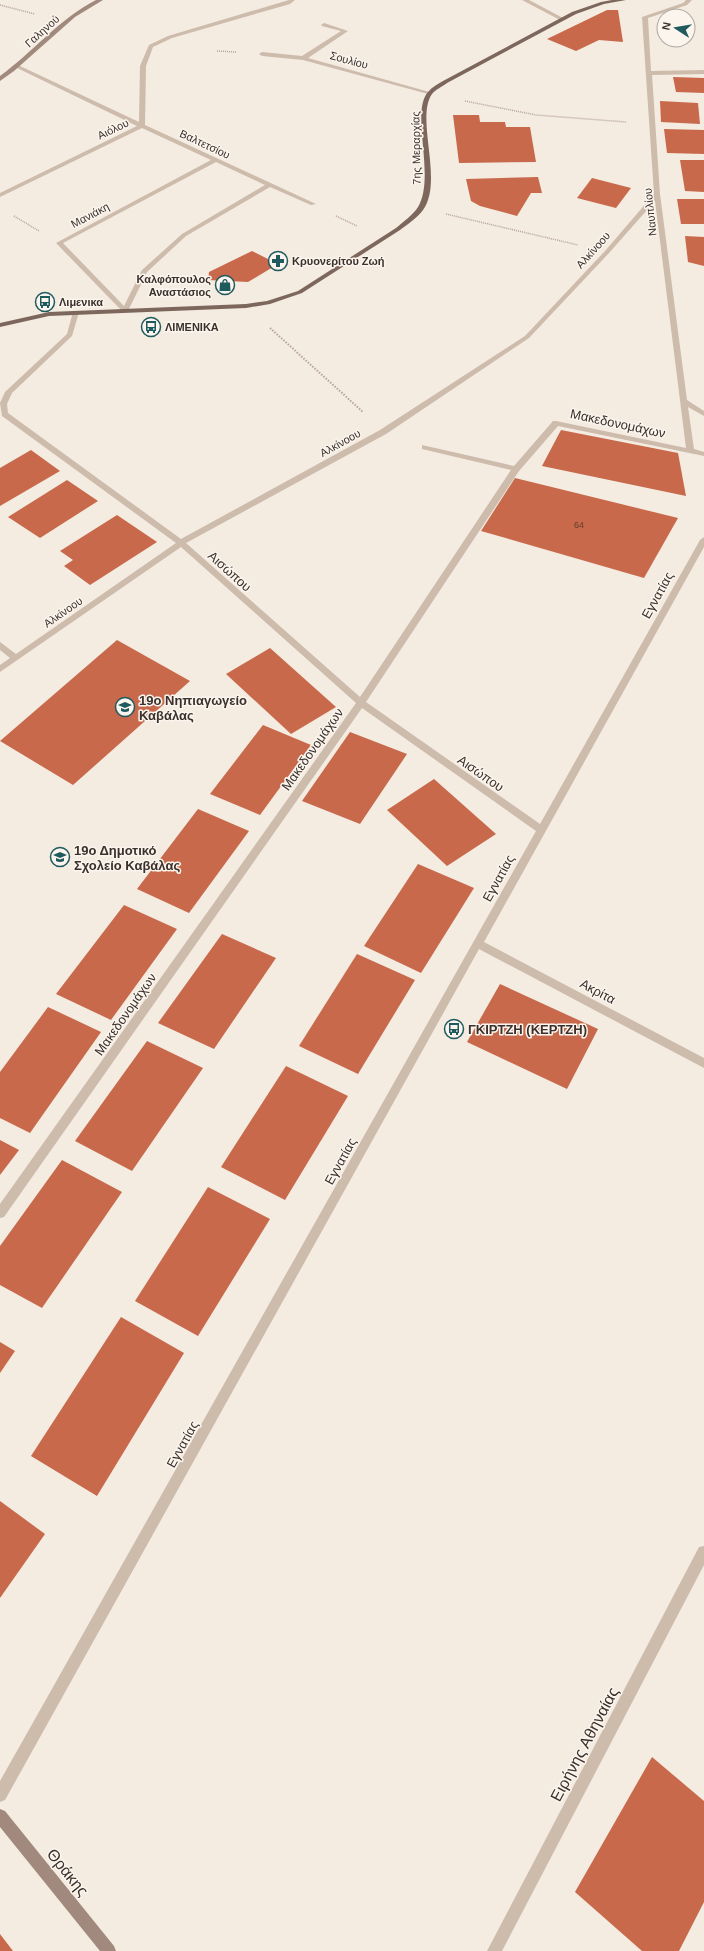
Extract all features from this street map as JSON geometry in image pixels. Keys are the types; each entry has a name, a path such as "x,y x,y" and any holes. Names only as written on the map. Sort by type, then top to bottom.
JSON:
{"main road":[{"path":"430,93 445,82 562,19 589,7 623,0"},
{"name":"7ης Μεραρχίας","path":"0,325 49,314 246,306 268,303 300,292 384,239 412,218 420,208 426,196 428,181 424,107 430,93"}],"street":[{"name":"Γαληνού","path":"0,79 18,67 66,23 100,0"},
{"name":"Αιόλου","path":"0,195 142,126 143,66 151,46 170,37 288,3 292,0"},
{"path":"525,0 562,19"},
{"name":"Ναυπλίου","path":"689,0 685,4 645,17 657,194 690,451"},
{"path":"303,58 344,31 324,25"},
{"name":"Σουλίου","path":"262,54 303,58 430,93"},
{"name":"Βαλτετσίου","path":"18,67 215,160 313,204"},
{"path":"649,73 704,72"},
{"name":"Μανιάκη","path":"59,243 215,160"},
{"path":"59,243 125,311 144,271 184,235 270,185"},
{"name":"Αλκίνοου","path":"0,669 181,543 384,432 527,337 607,252 657,194"},
{"name":"Αισώπου","path":"76,312 70,335 9,392 3,404 4,414 181,543 361,703 541,829"},
{"path":"683,401 704,414"},
{"name":"Μακεδονομάχων","path":"0,1214 361,703 516,468 556,423 704,454"},
{"path":"425,447 516,468"},
{"name":"Εγνατίας","path":"0,1795 704,540"},
{"path":"0,645 16,658"},
{"name":"Ακρίτα","path":"478,944 704,1063"},
{"name":"Ειρήνης Αθηναίας","path":"494,1951 704,1552"},
{"name":"Θράκης","path":"0,1816 109,1951"}],"path":[{"path":"430,93 480,105 536,115 653,124"},
{"path":"313,204 384,239"},
{"path":"420,208 607,252"},
{"path":"13,215 59,243"},
{"path":"246,306 384,432"}],"building":[{"path":"607,10 618,10 623,42 599,40 576,51 547,39"},
{"path":"673,77 704,78 704,93 676,92"},
{"path":"660,101 698,103 700,124 661,122"},
{"path":"453,115 479,115 480,122 505,122 506,127 530,127 536,162 459,163"},
{"path":"664,129 704,130 704,154 667,153"},
{"path":"680,160 704,160 704,192 685,191"},
{"path":"538,177 542,193 531,193 517,216 480,206 471,201 466,179"},
{"path":"592,178 631,188 616,208 577,198"},
{"path":"677,199 704,199 704,224 681,224"},
{"path":"685,236 704,237 704,266 688,262"},
{"path":"252,251 278,264 248,282 208,280 209,272"},
{"path":"561,430 678,453 686,496 542,466"},
{"path":"31,450 60,471 0,506 0,468"},
{"path":"515,478 678,518 644,578 481,531"},
{"path":"67,480 98,501 40,538 8,517"},
{"path":"117,515 157,542 90,585 64,566 73,560 60,551"},
{"path":"117,640 190,681 73,785 0,741"},
{"path":"270,648 336,707 291,734 226,674"},
{"path":"263,725 311,745 260,815 210,794"},
{"path":"350,732 407,754 360,824 302,801"},
{"path":"434,779 496,834 447,866 387,810"},
{"path":"198,809 249,831 189,913 137,889"},
{"path":"418,864 474,888 421,973 364,946"},
{"path":"124,905 177,929 111,1020 56,994"},
{"path":"222,934 276,958 214,1049 158,1023"},
{"path":"357,954 415,980 358,1074 299,1046"},
{"path":"500,984 598,1029 567,1089 467,1042"},
{"path":"48,1007 101,1032 30,1133 0,1118 0,1072"},
{"path":"147,1041 203,1068 132,1171 75,1141"},
{"path":"286,1066 348,1096 285,1200 221,1167"},
{"path":"0,1140 19,1150 0,1175"},
{"path":"62,1160 122,1192 42,1308 0,1285 0,1246"},
{"path":"208,1187 270,1219 198,1336 135,1301"},
{"path":"121,1317 184,1353 97,1496 31,1456"},
{"path":"0,1342 15,1351 0,1373"},
{"path":"0,1501 45,1534 0,1598"},
{"path":"652,1757 704,1801 704,1902 679,1951 642,1951 575,1892"},
{"path":"0,1934 13,1951 0,1951"}],"place":[{"name":"Κρυονερίτου Ζωή","path":"278,261"},
{"name":"Καλφόπουλος Αναστάσιος","path":"225,285"},
{"name":"Λιμενικα","path":"45,302"},
{"name":"ΛΙΜΕΝΙΚΑ","path":"151,327"},
{"name":"19ο Νηπιαγωγείο Καβάλας","path":"125,707"},
{"name":"19ο Δημοτικό Σχολείο Καβάλας","path":"60,857"},
{"name":"ΓΚΙΡΤΖΗ (ΚΕΡΤΖΗ)","path":"454,1029"}]}
